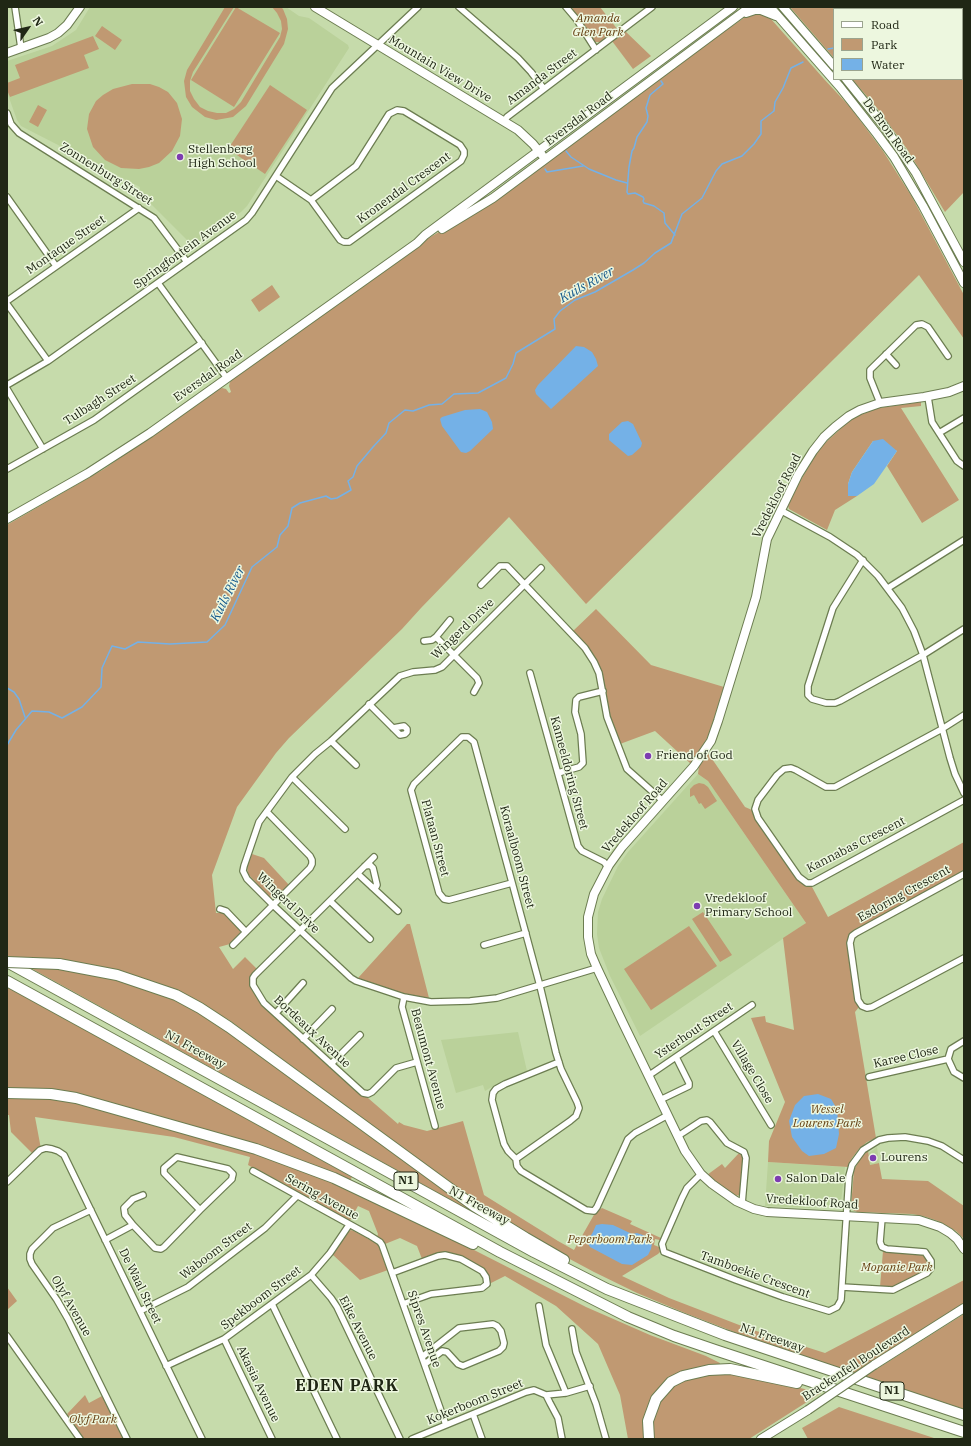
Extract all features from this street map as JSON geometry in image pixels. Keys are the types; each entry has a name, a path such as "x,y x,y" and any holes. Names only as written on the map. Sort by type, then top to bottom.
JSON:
{"highway":[{"path":"7,962 59,964 117,975 176,996 200,1008 229,1027 474,1206 526,1238 599,1279 620,1295"},
{"name":"N1 Freeway","path":"7,962 528,1248 578,1275 620,1295 732,1338 964,1415"},
{"name":"N1","path":"7,981 523,1264 596,1302 674,1336 964,1432"},
{"path":"7,1093 51,1094 76,1098 256,1149 334,1178 502,1259 523,1264"},
{"path":"649,1439 648,1421 656,1399 671,1382 691,1373 730,1369 813,1387 826,1387"}],"street":[{"path":"15,7 21,48"},
{"path":"7,53 49,38 58,33 67,25 80,7"},
{"name":"Mountain View Drive","path":"315,7 518,130 533,144 545,159"},
{"name":"Springfontein Avenue","path":"7,385 48,361 246,220 252,213 332,88 418,7"},
{"path":"459,7 518,58 544,89"},
{"path":"566,7 577,20 596,50"},
{"name":"Amanda Street","path":"504,122 507,117 652,7"},
{"name":"Eversdal Road","path":"417,243 425,235 733,7"},
{"name":"Eversdal Road","path":"7,519 106,462 150,433 417,243 481,206 750,7"},
{"name":"De Bron Road","path":"770,7 833,79"},
{"path":"783,7 833,65"},
{"path":"738,16 752,11 761,10 772,14 781,20"},
{"name":"De Bron Road","path":"834,80 890,151 923,206 964,283"},
{"name":"De Bron Road","path":"847,80 884,126 912,168 964,262"},
{"name":"Kronendal Crescent","path":"276,176 310,200 340,240 349,242 460,161 464,155 463,149 460,145 404,111 395,110 389,114 356,166 310,200"},
{"name":"Zonnenburg Street","path":"7,113 8,121 19,133 139,208 157,221 187,262"},
{"path":"7,197 56,266"},
{"path":"7,210 13,205"},
{"name":"Montaque Street","path":"7,301 139,208"},
{"path":"158,283 226,378"},
{"path":"7,304 48,361"},
{"path":"880,403 869,373 872,368 912,328 918,324 928,327 948,356"},
{"name":"Tulbagh Street","path":"7,469 94,420 202,343"},
{"path":"886,354 896,364"},
{"name":"Vredekloof Road","path":"964,380 928,397 880,403 853,414 824,437 813,451 798,475 767,539 756,597 714,734 699,760 607,866 594,894 588,917 589,946 596,968 685,1151 701,1174 718,1189 742,1204 767,1212 914,1220 929,1223 950,1232 964,1249"},
{"name":"Vredekloof Road","path":"937,394 949,392 964,386"},
{"path":"7,389 43,449"},
{"path":"928,397 931,418 957,461 964,466"},
{"path":"939,433 964,418"},
{"path":"780,510 830,536 863,560 888,588 909,619 924,655 952,766 964,793"},
{"path":"888,588 964,540"},
{"path":"863,560 833,608 808,686 808,695 816,701 835,703 924,655 964,629"},
{"path":"481,585 498,567 503,565 508,567 589,652 599,673 607,717 627,769 663,801"},
{"name":"Wingerd Drive","path":"541,568 442,667 438,669 408,672 400,676 292,777 259,822 243,871 247,879 273,905 356,980 404,997 431,1002 502,998 596,968"},
{"path":"424,641 432,640 436,637 450,620"},
{"path":"436,637 477,678 479,683 474,692"},
{"name":"Kameeldoring Street","path":"530,673 578,846 582,851 607,866"},
{"path":"558,773 579,767 583,764 581,734 575,712 576,700 579,697 602,691"},
{"path":"370,704 393,728"},
{"path":"942,729 964,715"},
{"name":"Kannabas Crescent","path":"942,729 835,787 829,788 824,786 791,768 784,769 777,775 758,800 755,805 755,812 799,877 808,883 812,883 964,800"},
{"name":"Plataan Street","path":"468,737 464,736 460,738 411,788 411,793 439,893 444,899 450,900 512,883"},
{"name":"Koraalboom Street","path":"468,737 474,742 526,933 559,1062 579,1108 578,1113 570,1121 516,1159"},
{"path":"331,741 356,765"},
{"path":"292,777 344,829"},
{"path":"233,944 310,868 312,862 310,856 267,812"},
{"name":"Bordeaux Avenue","path":"374,858 300,930 253,978 252,982 254,988 264,1003 360,1091 368,1094 372,1092 394,1069 417,1062"},
{"path":"365,866 370,865 373,868 377,885 376,887 372,887"},
{"path":"358,874 398,911"},
{"name":"Esdoring Crescent","path":"964,874 852,936 850,943 858,1000 862,1006 867,1008 872,1007 964,958"},
{"path":"330,901 370,939"},
{"path":"220,909 226,911 246,932"},
{"path":"484,945 526,933"},
{"path":"276,1013 304,983"},
{"name":"Beaumont Avenue","path":"404,997 402,1007 435,1126"},
{"name":"Ysterhout Street","path":"648,1076 752,1005"},
{"path":"303,1039 332,1009"},
{"name":"Village Close","path":"714,1031 771,1125"},
{"path":"331,1064 360,1035"},
{"path":"964,1041 951,1049 948,1059 954,1072 964,1078"},
{"path":"660,1100 689,1086 689,1083 676,1057"},
{"name":"Karee Close","path":"869,1077 948,1059"},
{"path":"559,1062 496,1089 493,1093 492,1100 504,1144 508,1151 516,1159 517,1166 521,1171 586,1210 594,1210 597,1207 628,1139 635,1133 668,1115"},
{"path":"678,1136 701,1121 707,1120 728,1143 744,1152 746,1158 742,1204"},
{"name":"Tamboekie Crescent","path":"701,1174 688,1188 682,1198 662,1244 662,1250 666,1254 825,1311 832,1310 839,1305 841,1300 849,1176 852,1165 862,1150 872,1143 888,1138 913,1138 942,1146 964,1160"},
{"name":"De Waal Street","path":"12,1176 37,1152 46,1148 61,1153 66,1158 202,1439"},
{"path":"143,1195 133,1199 124,1208 125,1215 155,1248 159,1249 164,1247 232,1179 233,1174 228,1169 180,1156 164,1168 164,1173 200,1210"},
{"path":"7,1171 12,1176 7,1182"},
{"name":"Sering Avenue","path":"253,1171 380,1242"},
{"name":"Waboom Street","path":"140,1312 188,1287 265,1228 297,1196"},
{"name":"Olyf Avenue","path":"91,1210 53,1228 32,1249 30,1259 68,1319 126,1439"},
{"path":"842,1287 893,1290 927,1273 931,1268 931,1261 929,1257 922,1251 887,1250 882,1247 880,1242 882,1218"},
{"path":"105,1240 133,1225"},
{"name":"Spekboom Street","path":"166,1366 224,1339 311,1275 330,1254 349,1225"},
{"name":"Sipres Avenue","path":"380,1242 446,1425"},
{"path":"392,1273 438,1256 445,1255 461,1259 484,1273 487,1279 487,1284 482,1288 431,1294 403,1304"},
{"name":"Eike Avenue","path":"311,1275 337,1307 400,1439"},
{"path":"272,1304 337,1439"},
{"path":"540,1306 546,1345 566,1393"},
{"name":"Brackenfell Boulevard","path":"760,1439 808,1410 874,1365 964,1308"},
{"path":"422,1357 459,1328 493,1324 501,1331 504,1343 503,1348 499,1351 463,1366 458,1364 447,1352 442,1351 424,1364"},
{"path":"572,1329 576,1352 590,1386 606,1439"},
{"path":"7,1336 80,1439"},
{"name":"Akasia Avenue","path":"224,1339 272,1439"},
{"name":"Kokerboom Street","path":"412,1439 529,1391 537,1391 546,1395 566,1393 590,1386"},
{"path":"546,1395 558,1418 562,1439"},
{"path":"473,1414 482,1439"}],"shaded area":[{"name":"Stellenberg High School","path":"90,7 286,7 299,16 309,18 348,45 349,48 247,206 199,243 192,245 140,193 140,187 21,126 17,120 7,92 7,61 52,46 76,30"},
{"name":"Vredekloof Primary School","path":"698,774 708,781 806,923 640,1036 610,976 599,948 597,934 598,912 602,899 618,866 628,852"},
{"path":"518,1032 527,1071 502,1081 485,1091 483,1085 456,1093 441,1040"},
{"path":"877,1147 879,1163 870,1165 869,1153"},
{"path":"768,1162 845,1167 841,1202 837,1208 811,1206 810,1208 765,1206"}],"green space":[{"path":"225,7 234,7 193,72 190,81 190,91 194,99 200,107 208,111 226,113 234,109 241,102 280,37 282,29 281,21 272,7 281,7 283,9 287,19 288,29 284,44 246,106 233,117 216,120 205,117 192,107 186,97 184,81 187,70"},
{"path":"236,7 280,33 234,107 191,80"},
{"name":"Amanda Glen Park","path":"574,7 600,7 618,30 601,42 595,42 572,9"},
{"path":"790,7 964,7 964,192 945,212 907,149 877,108 853,80 963,80 963,8 833,8 833,57"},
{"name":"Peperboom Park","path":"751,13 769,16 850,107 883,151 912,197 964,295 964,339 919,275 586,604 509,517 402,629 289,738 276,753 237,807 212,875 216,913 225,913 240,931 240,934 230,944 219,947 233,969 245,957 258,970 250,978 250,982 263,1005 360,1094 368,1098 398,1124 399,1122 404,1125 427,1131 463,1121 484,1195 558,1241 574,1250 595,1213 602,1208 632,1221 630,1224 661,1238 660,1240 655,1239 654,1245 659,1247 660,1252 658,1254 622,1276 669,1298 747,1328 825,1353 964,1280 964,1303 854,1373 742,1335 685,1313 637,1293 538,1242 468,1196 229,1020 187,996 157,983 104,967 67,960 10,957 7,955 7,525 104,469 217,390 222,388 226,389 229,393 231,392 229,386 230,382 246,368 417,245 508,191 692,54"},
{"path":"102,26 122,40 115,50 95,36"},
{"path":"625,31 651,56 633,69 612,41"},
{"path":"93,36 99,49 84,55 89,68 10,97 7,90 7,83 20,78 15,65"},
{"path":"132,84 150,84 168,92 177,103 182,119 180,136 172,151 159,163 139,169 121,168 105,160 93,147 87,129 89,114 96,101 113,89"},
{"path":"270,85 307,110 265,174 228,149"},
{"path":"38,105 47,110 38,127 29,122"},
{"path":"272,285 280,297 259,312 251,300"},
{"path":"921,402 921,406 901,408 959,500 922,523 887,466 897,451 873,441 852,472 848,484 849,496 857,496 835,510 827,530 789,509 789,502 817,453 824,444 849,421 878,408"},
{"path":"596,609 651,665 724,687 709,734 691,764 655,731 620,744 609,714 605,688 599,666 587,646 573,631"},
{"name":"Wessel Lourens Park","path":"708,753 745,807 752,810 797,880 805,885 811,885 828,917 964,842 964,871 854,931 848,938 847,946 856,1002 859,1007 855,1012 876,1138 867,1142 859,1149 852,1158 848,1167 768,1162 769,1141 785,1102 751,1018 765,1016 766,1022 794,1030 783,938 806,923 708,781 698,774 699,766"},
{"path":"699,783 708,787 717,801 705,809 701,803 699,804 694,795 690,797 690,789"},
{"path":"252,854 264,858 289,885 275,898 270,898 248,874 247,866"},
{"path":"703,912 732,955 720,962 692,919"},
{"path":"407,924 410,924 429,998 410,996 358,978"},
{"path":"689,926 717,966 651,1010 624,969"},
{"path":"27,966 85,971 152,990 203,1014 470,1208 469,1210"},
{"path":"7,986 352,1177 349,1182 126,1109 7,1091"},
{"path":"7,1096 58,1098 239,1148 327,1179 425,1225 586,1307 650,1335 706,1356 720,1363 719,1367 664,1386 646,1439 628,1439 620,1395 598,1344 556,1306 505,1276 490,1283 489,1276 484,1269 459,1255 437,1253 422,1259 417,1246 400,1238 385,1244 383,1240 377,1237 378,1234 369,1211 358,1206 349,1222 248,1165 250,1157 174,1137 35,1117 41,1149 34,1155 11,1132 9,1115 7,1115"},
{"path":"868,1150 870,1165 879,1163 882,1179 928,1181 964,1206 964,1239 956,1231 938,1221 923,1216 912,1214 857,1212 853,1210 851,1207 854,1170 861,1157"},
{"path":"740,1152 744,1156 740,1195 735,1196 707,1175 722,1164 725,1168"},
{"path":"351,1230 378,1244 388,1270 360,1280 332,1254"},
{"name":"Mopanie Park","path":"883,1251 921,1254 928,1260 928,1268 926,1271 895,1287 880,1287"},
{"path":"7,1287 17,1301 7,1310"},
{"path":"964,1314 964,1409 864,1377 945,1326"},
{"path":"701,1373 742,1374 821,1393 749,1439 652,1439 651,1420 667,1389"},
{"name":"Olyf Park","path":"85,1395 89,1403 102,1396 123,1439 84,1439 67,1414"},
{"path":"839,1407 937,1439 808,1439 802,1428"}],"water":[{"path":"576,346 584,347 592,352 598,366 551,409 536,394 535,390 538,385"},
{"path":"480,409 487,412 492,422 493,429 470,451 466,453 461,452 442,426 440,419 442,417 465,410"},
{"path":"628,421 633,424 642,443 641,447 632,455 628,456 609,440 609,434 622,422"},
{"path":"883,439 897,451 874,484 857,496 848,496 848,484 852,472 873,441"},
{"path":"818,1094 831,1099 837,1109 839,1134 836,1148 824,1154 809,1156 802,1151 792,1137 789,1121 795,1105 804,1096"},
{"path":"596,1225 613,1225 632,1234 637,1233 651,1238 651,1249 648,1255 632,1265 622,1264 590,1247 587,1242"}],"waterway":[{"name":"Kuils River","path":"828,49 833,48"},
{"name":"Kuils River","path":"7,745 16,730 32,711 49,712 62,718 82,707 101,687 102,668 112,646 125,649 138,642 170,644 207,642 225,625 252,567 277,547 280,535 288,526 292,508 300,503 326,496 331,499 337,498 351,490 348,481 353,477 357,466 386,433 389,423 405,410 413,411 429,405 442,404 454,394 478,393 506,378 513,364 516,353 555,329 554,319 560,311 575,300 595,292 633,270 671,243 682,214 702,198 716,171 722,164 742,156 754,144 761,134 761,121 774,111 775,102 783,88 791,68 803,62"},
{"path":"661,81 663,84 650,95 646,108 648,116 647,122 637,137 632,151 627,192 628,194 635,193 643,197 644,203 654,206 664,213 665,223 675,235"},
{"path":"566,151 571,157 589,169 627,183"},
{"path":"545,169 547,172 583,166"},
{"path":"7,688 14,692 19,699 25,717"}],"place":[{"name":"Stellenberg High School","path":"180,157"},
{"name":"Friend of God","path":"648,756"},
{"name":"Vredekloof Primary School","path":"697,906"},
{"name":"Lourens","path":"873,1158"},
{"name":"Salon Dale","path":"778,1179"}],"district":[{"name":"EDEN PARK","path":"347,1386"}]}
